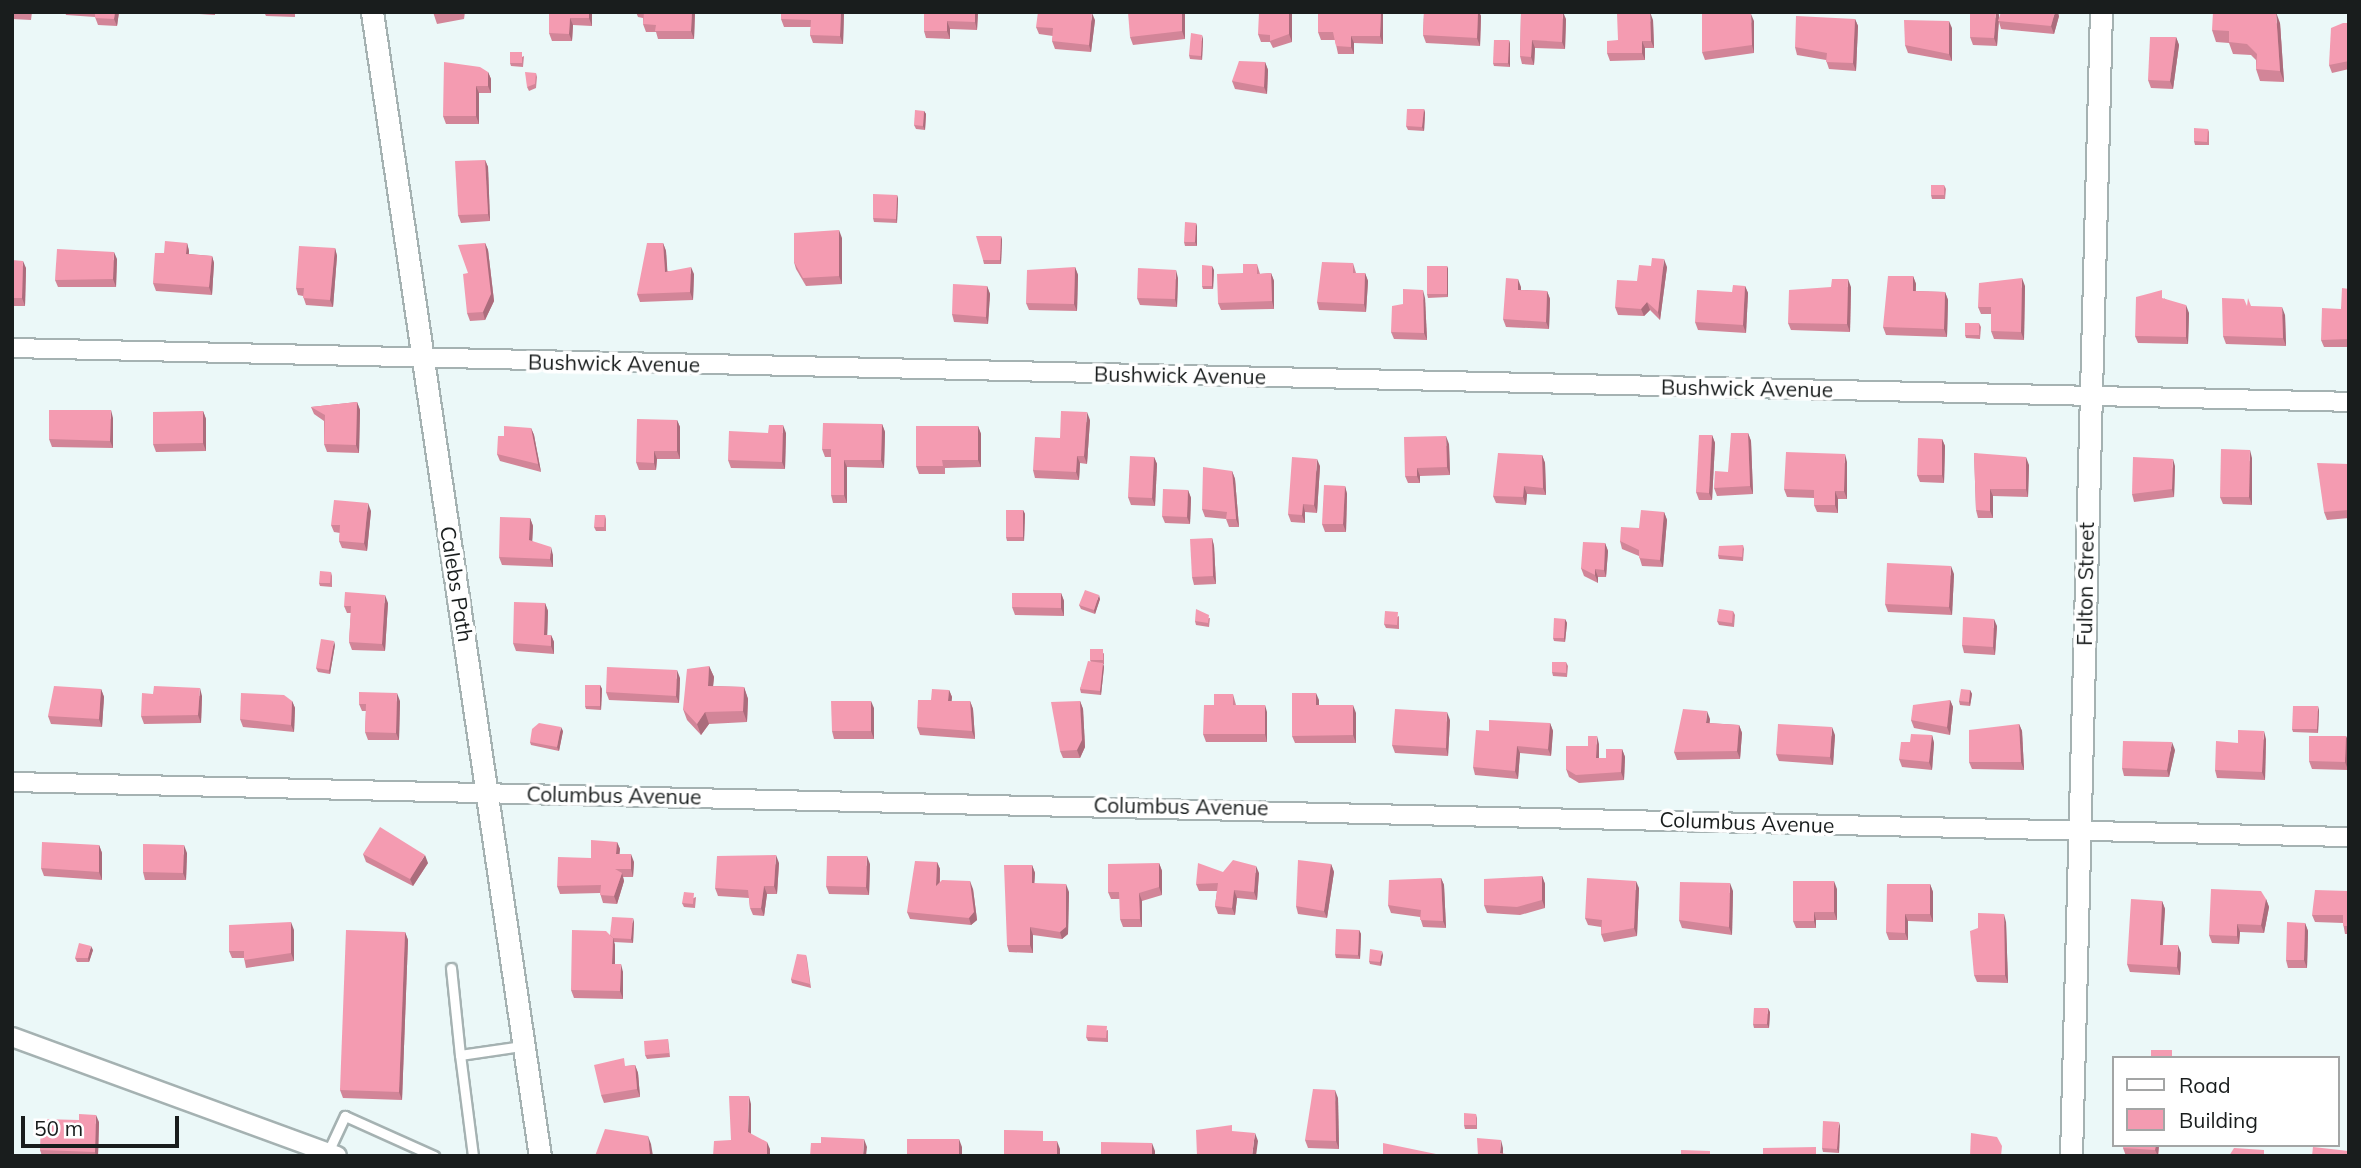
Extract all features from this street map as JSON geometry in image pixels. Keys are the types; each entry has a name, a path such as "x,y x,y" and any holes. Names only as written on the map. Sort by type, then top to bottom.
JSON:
{"street":[{"name":"Calebs Path","path":"372,12 540,1156"},
{"name":"Fulton Street","path":"2071,1156 2101,12"},
{"name":"Bushwick Avenue","path":"12,348 2349,402"},
{"name":"Columbus Avenue","path":"12,782 2349,837"},
{"path":"12,1037 332,1154"}],"lane":[{"path":"451,968 473,1156"},
{"path":"460,1055 524,1046"},
{"path":"332,1154 345,1116 433,1156"}],"building":[{"path":"95,12 115,12 114,19 95,18"},
{"path":"549,12 589,12 589,18 570,18 569,34 549,33"},
{"path":"644,12 692,12 691,31 655,31 656,25 643,24"},
{"path":"781,12 841,12 840,36 810,35 811,20 781,19"},
{"path":"924,12 975,12 975,22 947,21 947,31 924,31"},
{"path":"1038,12 1092,13 1089,45 1052,41 1053,28 1036,27"},
{"path":"1128,12 1182,12 1182,31 1130,37"},
{"path":"1259,12 1289,12 1289,34 1270,41 1270,35 1258,34"},
{"path":"1318,12 1381,12 1380,36 1351,36 1351,47 1336,46 1333,32 1318,32"},
{"path":"1424,12 1478,12 1477,38 1423,35"},
{"path":"1521,12 1563,12 1562,42 1532,40 1531,57 1520,56"},
{"path":"1650,12 1651,41 1642,41 1642,53 1607,53 1607,41 1618,40 1617,13"},
{"path":"1970,12 1996,12 1994,38 1970,37"},
{"path":"2001,12 2055,12 2051,26 1998,21"},
{"path":"2213,12 2276,12 2280,71 2256,69 2257,54 2247,44 2229,42 2229,31 2212,30"},
{"path":"1702,14 1751,14 1752,45 1702,52"},
{"path":"1796,16 1855,19 1853,63 1826,62 1827,53 1795,47"},
{"path":"1904,20 1949,21 1949,54 1905,45"},
{"path":"2349,23 2349,61 2329,65 2331,28"},
{"path":"1191,33 1202,35 1201,56 1189,55"},
{"path":"2150,37 2176,37 2170,81 2148,80"},
{"path":"1494,40 1509,40 1508,63 1493,63"},
{"path":"510,52 522,52 522,63 510,63"},
{"path":"1239,61 1265,62 1264,87 1232,81"},
{"path":"444,62 480,67 488,72 488,86 476,86 476,116 443,116"},
{"path":"525,72 536,73 535,84 527,87"},
{"path":"1407,109 1424,109 1422,127 1406,126"},
{"path":"915,110 924,111 923,126 914,125"},
{"path":"2194,128 2208,129 2207,142 2194,141"},
{"path":"485,160 488,214 458,215 455,161"},
{"path":"1931,185 1944,185 1944,195 1931,195"},
{"path":"873,194 897,195 896,219 873,218"},
{"path":"1185,222 1196,223 1195,242 1184,242"},
{"path":"839,230 839,276 803,278 794,262 794,233"},
{"path":"976,236 1001,236 1000,260 983,260"},
{"path":"165,241 187,243 186,254 212,256 209,287 153,283 155,253 164,253"},
{"path":"485,243 491,294 483,312 467,313 463,274 468,273 458,245"},
{"path":"647,243 663,243 665,272 691,267 690,292 637,294"},
{"path":"299,246 335,248 330,300 303,298 304,288 296,288"},
{"path":"57,249 114,252 113,279 55,280"},
{"path":"1652,258 1664,259 1658,312 1647,302 1641,309 1615,307 1617,280 1637,281 1639,265 1651,266"},
{"path":"12,260 23,261 22,298 12,298"},
{"path":"1322,262 1353,263 1353,273 1365,273 1364,304 1317,302"},
{"path":"1243,264 1257,264 1257,274 1271,273 1272,301 1218,303 1217,274 1243,273"},
{"path":"1202,265 1212,266 1212,286 1202,286"},
{"path":"1427,266 1447,266 1447,294 1427,294"},
{"path":"1075,267 1074,304 1026,303 1027,270"},
{"path":"1138,268 1176,270 1175,299 1137,298"},
{"path":"1888,276 1913,276 1913,291 1945,292 1944,329 1883,327"},
{"path":"1506,278 1518,279 1518,290 1547,291 1546,322 1503,319"},
{"path":"2022,278 2021,332 1991,331 1991,307 1978,307 1979,283"},
{"path":"1832,279 1848,279 1847,324 1788,323 1789,290 1831,287"},
{"path":"953,284 987,286 986,317 952,314"},
{"path":"1733,285 1745,286 1743,325 1695,322 1697,290 1732,292"},
{"path":"2342,288 2349,289 2349,339 2321,340 2322,308 2341,309"},
{"path":"1403,289 1423,290 1424,333 1391,332 1392,306 1403,304"},
{"path":"2162,290 2162,298 2186,305 2186,337 2135,336 2136,297"},
{"path":"2222,298 2244,299 2247,306 2248,298 2251,306 2282,307 2283,338 2223,336"},
{"path":"1965,323 1979,323 1979,335 1965,335"},
{"path":"357,402 356,445 324,444 325,415 311,407"},
{"path":"49,410 111,410 110,441 49,439"},
{"path":"203,411 203,443 153,444 153,412"},
{"path":"1061,411 1087,412 1084,456 1077,456 1076,472 1033,470 1035,437 1060,438"},
{"path":"637,419 677,420 677,451 654,451 654,463 636,462"},
{"path":"823,423 882,424 881,460 844,460 844,495 831,495 831,449 822,449"},
{"path":"769,425 783,425 782,462 728,460 729,431 768,433"},
{"path":"504,426 531,428 538,464 497,454 498,436 504,436"},
{"path":"916,426 978,426 978,460 942,460 943,466 916,466"},
{"path":"1731,433 1748,433 1750,486 1714,488 1715,471 1728,472"},
{"path":"1699,435 1712,435 1709,493 1696,492"},
{"path":"1446,436 1447,467 1417,468 1417,476 1405,476 1404,437"},
{"path":"1918,438 1942,439 1942,475 1917,475"},
{"path":"2221,449 2250,450 2249,497 2220,497"},
{"path":"1786,452 1845,454 1844,491 1835,491 1835,505 1814,505 1814,490 1784,489"},
{"path":"1498,453 1542,455 1543,488 1524,486 1523,497 1493,496"},
{"path":"1974,453 2026,457 2026,489 1990,489 1990,511 1976,510"},
{"path":"1130,456 1154,457 1152,498 1128,497"},
{"path":"1292,457 1317,459 1314,505 1303,504 1302,515 1288,514"},
{"path":"2133,457 2173,459 2172,489 2132,494"},
{"path":"2317,463 2349,464 2349,510 2324,512"},
{"path":"1203,467 1232,471 1236,519 1226,519 1227,512 1202,509"},
{"path":"1324,485 1345,486 1343,524 1322,524"},
{"path":"1163,489 1188,490 1187,517 1162,516"},
{"path":"334,500 368,503 364,543 339,541 340,525 331,525"},
{"path":"1006,510 1023,510 1023,537 1006,537"},
{"path":"1641,510 1664,512 1660,560 1639,558 1639,550 1620,541 1621,527 1639,528"},
{"path":"595,515 605,515 604,527 594,527"},
{"path":"500,517 530,518 529,540 551,547 550,559 499,557"},
{"path":"1212,538 1213,576 1192,577 1190,539"},
{"path":"1583,542 1605,543 1604,570 1595,569 1595,575 1581,568"},
{"path":"1743,545 1742,557 1718,555 1719,546"},
{"path":"1887,563 1951,566 1949,607 1885,604"},
{"path":"320,571 331,572 330,583 319,583"},
{"path":"1085,590 1099,595 1094,610 1079,605"},
{"path":"345,592 385,595 382,644 349,642 351,606 344,606"},
{"path":"1012,593 1061,593 1061,608 1012,607"},
{"path":"514,602 545,603 544,635 551,635 551,646 513,643"},
{"path":"1196,609 1209,615 1208,623 1195,621"},
{"path":"1719,609 1733,611 1732,623 1717,621"},
{"path":"1385,611 1398,612 1397,625 1384,624"},
{"path":"1963,617 1994,619 1993,647 1962,645"},
{"path":"1554,618 1565,619 1564,638 1553,638"},
{"path":"321,639 334,641 329,670 316,668"},
{"path":"1090,649 1103,649 1103,660 1090,660"},
{"path":"1088,661 1103,663 1100,691 1080,689"},
{"path":"1552,662 1566,662 1566,673 1552,672"},
{"path":"709,666 708,686 744,687 743,711 705,712 697,724 683,709 687,669"},
{"path":"607,667 677,670 676,696 606,692"},
{"path":"585,685 600,685 600,706 585,706"},
{"path":"54,686 101,689 99,719 48,716"},
{"path":"154,686 200,688 198,715 141,716 142,693 153,694"},
{"path":"932,689 949,690 948,701 970,701 972,731 917,727 918,700 931,700"},
{"path":"1961,689 1970,690 1969,702 1959,701"},
{"path":"359,692 397,693 396,733 365,732 366,704 359,704"},
{"path":"241,693 284,695 292,701 291,725 240,719"},
{"path":"1292,693 1316,693 1316,705 1353,705 1353,735 1292,736"},
{"path":"1214,694 1233,694 1233,705 1265,705 1265,734 1203,734 1204,705 1214,705"},
{"path":"1950,700 1947,727 1911,720 1913,705"},
{"path":"831,701 871,701 871,731 832,731"},
{"path":"1080,701 1082,740 1077,750 1060,751 1051,702"},
{"path":"2293,706 2318,706 2317,729 2292,729"},
{"path":"1395,709 1447,712 1446,748 1392,745"},
{"path":"1683,709 1707,711 1706,723 1739,725 1737,751 1674,752"},
{"path":"1489,720 1550,723 1548,749 1517,746 1515,771 1473,767 1476,730 1489,731"},
{"path":"539,723 561,727 557,747 530,742 532,729"},
{"path":"1778,724 1832,727 1830,757 1776,754"},
{"path":"2019,724 2021,762 1969,762 1969,730"},
{"path":"2238,730 2264,731 2262,772 2215,770 2216,741 2238,743"},
{"path":"1911,734 1932,735 1929,762 1899,759 1901,742 1910,742"},
{"path":"1588,736 1597,736 1596,758 1606,758 1606,749 1622,749 1621,772 1576,775 1566,769 1566,746 1588,746"},
{"path":"2309,736 2346,736 2345,762 2309,761"},
{"path":"2123,741 2172,742 2167,770 2122,768"},
{"path":"380,827 425,855 410,879 363,854"},
{"path":"591,840 617,842 616,854 631,854 631,869 615,869 622,873 614,896 600,895 601,885 557,886 558,857 591,858"},
{"path":"42,842 99,845 99,872 41,868"},
{"path":"143,844 184,845 183,873 143,872"},
{"path":"776,855 774,886 764,886 761,908 750,908 748,890 715,888 717,856"},
{"path":"827,856 867,856 866,887 826,886"},
{"path":"1233,860 1256,866 1254,892 1234,890 1232,908 1215,906 1218,883 1196,884 1198,863 1223,872"},
{"path":"1298,860 1331,864 1324,911 1296,906"},
{"path":"915,861 937,862 936,886 942,880 970,881 974,912 969,918 907,912"},
{"path":"1159,863 1159,887 1139,893 1140,919 1120,919 1119,892 1108,892 1108,864"},
{"path":"1004,865 1032,865 1032,883 1066,884 1066,927 1060,932 1030,927 1030,945 1007,945"},
{"path":"1542,876 1542,900 1517,907 1484,905 1484,879"},
{"path":"1441,878 1443,921 1420,920 1421,910 1388,905 1389,880"},
{"path":"1587,878 1636,881 1634,928 1601,934 1602,920 1585,918"},
{"path":"1793,881 1834,881 1834,912 1814,912 1814,921 1793,921"},
{"path":"1680,882 1730,883 1729,927 1679,920"},
{"path":"1887,884 1930,884 1930,914 1905,914 1905,933 1886,932"},
{"path":"2211,889 2261,891 2266,899 2261,925 2237,924 2237,936 2209,935"},
{"path":"2315,890 2349,891 2349,926 2343,926 2343,915 2312,915"},
{"path":"684,892 694,893 693,904 682,903"},
{"path":"2131,899 2162,901 2160,945 2178,945 2177,967 2127,964"},
{"path":"1978,913 2004,914 2005,975 1974,975 1970,931 1978,928"},
{"path":"612,917 633,918 631,939 613,938 610,935"},
{"path":"291,922 291,953 244,960 244,951 229,951 229,925"},
{"path":"2287,922 2305,923 2304,960 2286,960"},
{"path":"1336,929 1359,930 1358,955 1335,954"},
{"path":"346,930 405,932 399,1092 340,1090"},
{"path":"572,930 606,931 613,938 612,964 621,964 620,991 571,990"},
{"path":"79,943 91,946 88,958 75,958"},
{"path":"1370,949 1382,951 1380,962 1369,961"},
{"path":"797,954 806,955 810,984 791,979"},
{"path":"1754,1008 1768,1008 1767,1024 1753,1024"},
{"path":"1087,1025 1107,1026 1106,1038 1086,1037"},
{"path":"668,1039 669,1053 645,1055 644,1041"},
{"path":"2151,1050 2172,1050 2172,1056 2151,1056"},
{"path":"624,1058 625,1066 635,1065 637,1089 601,1095 594,1065"},
{"path":"1313,1089 1335,1090 1336,1141 1305,1140"},
{"path":"729,1096 749,1096 748,1132 767,1142 767,1156 713,1156 714,1141 731,1140"},
{"path":"1464,1113 1476,1114 1476,1125 1464,1125"},
{"path":"79,1114 96,1115 95,1152 40,1150 41,1119 79,1120"},
{"path":"1823,1121 1839,1122 1837,1149 1822,1148"},
{"path":"1232,1125 1232,1131 1255,1133 1252,1156 1197,1156 1196,1130"},
{"path":"605,1129 648,1136 649,1156 595,1156"},
{"path":"1004,1130 1043,1131 1043,1141 1057,1141 1057,1156 1004,1156"},
{"path":"1971,1133 1997,1137 2002,1146 2001,1156 1970,1156"},
{"path":"821,1137 864,1139 863,1156 810,1156 811,1143 821,1143"},
{"path":"1477,1138 1501,1140 1500,1153 1518,1156 1478,1156"},
{"path":"907,1139 959,1139 959,1156 907,1156"},
{"path":"1101,1142 1152,1143 1152,1156 1101,1156"},
{"path":"1383,1143 1436,1154 1436,1156 1383,1156"},
{"path":"1816,1147 1816,1156 1763,1156 1763,1148"},
{"path":"2123,1147 2156,1147 2155,1150"},
{"path":"2313,1147 2348,1151 2347,1156 2312,1156"},
{"path":"2234,1148 2264,1150 2264,1156 2229,1156"},
{"path":"1681,1150 1710,1151 1710,1156 1681,1156"}]}
